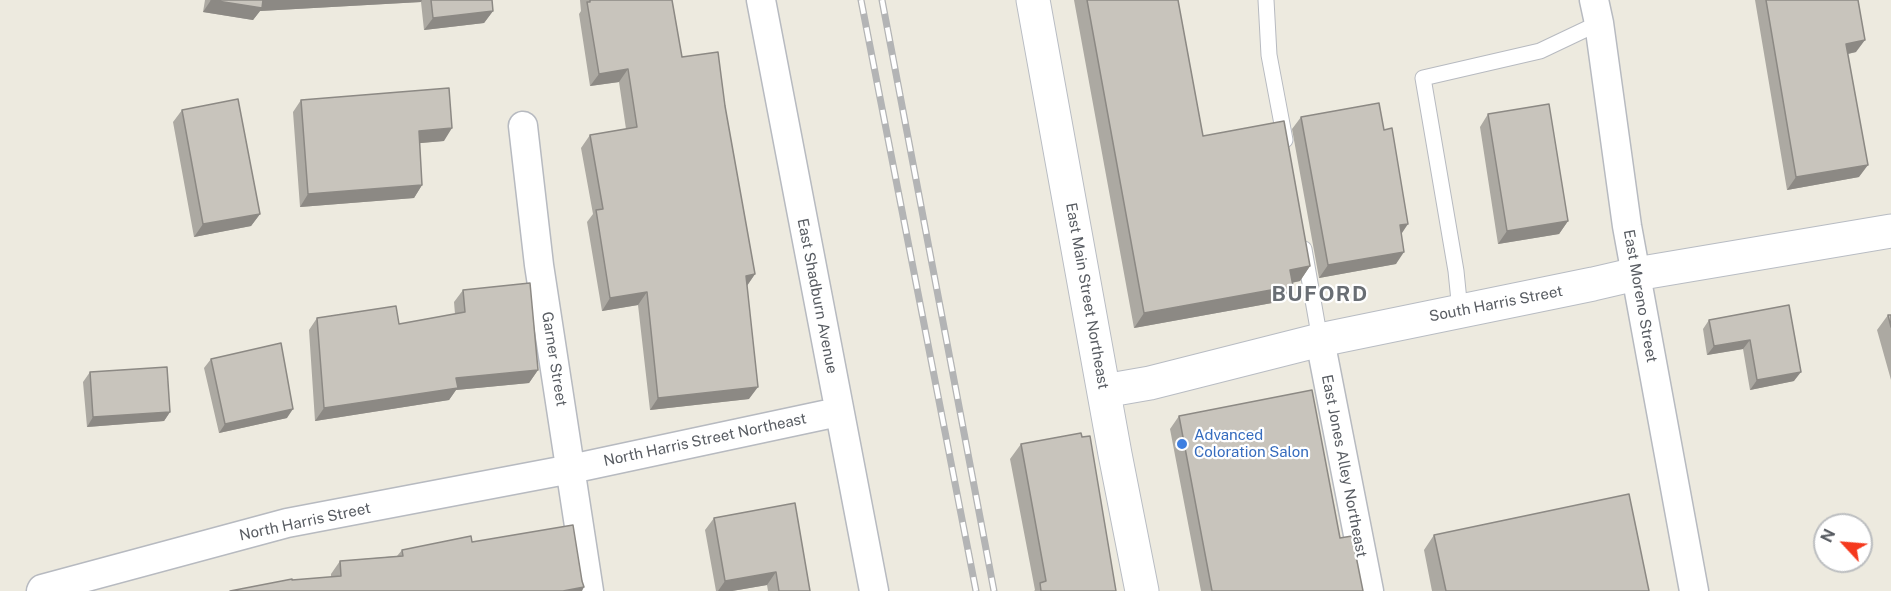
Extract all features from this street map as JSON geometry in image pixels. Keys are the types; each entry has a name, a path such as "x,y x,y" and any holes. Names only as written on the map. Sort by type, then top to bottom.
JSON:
{"street":[{"name":"East Shadburn Avenue","path":"761,0 874,591"},
{"name":"East Main Street Northeast","path":"1033,0 1142,591"},
{"name":"East Moreno Street","path":"1596,11 1627,226 1694,591"},
{"name":"Garner Street","path":"523,126 539,265 589,591"},
{"name":"South Harris Street","path":"1104,391 1150,383 1320,340 1636,274 1891,231"},
{"name":"East Jones Alley Northeast","path":"1320,340 1369,591"},
{"name":"North Harris Street Northeast","path":"571,469 838,411"},
{"name":"North Harris Street","path":"41,590 287,524 571,469"}],"lane":[{"path":"1266,0 1269,55 1288,160"},
{"path":"1460,310 1456,271 1423,78 1540,51 1596,11"},
{"path":"1301,230 1320,340"}],"building":[{"path":"211,0 263,0 262,8"},
{"path":"431,0 492,0 493,11 433,18"},
{"path":"590,0 672,0 682,57 718,52 725,106 755,274 746,276 758,387 658,398 647,292 610,298 596,210 603,209 590,135 637,127 628,69 599,74 587,2"},
{"path":"1087,0 1178,0 1203,136 1284,121 1310,266 1290,270 1293,286 1144,313"},
{"path":"1766,0 1858,0 1865,40 1846,44 1868,165 1796,177"},
{"path":"449,88 452,128 419,131 422,185 308,194 301,100"},
{"path":"238,99 260,214 203,224 182,110"},
{"path":"1379,103 1384,130 1392,128 1408,224 1400,225 1404,252 1328,265 1301,117"},
{"path":"1549,104 1568,221 1507,231 1488,114"},
{"path":"530,283 538,370 456,378 458,388 324,408 317,318 396,306 399,324 465,312 463,290"},
{"path":"1789,305 1801,372 1757,380 1750,340 1714,346 1709,320"},
{"path":"281,343 293,409 225,424 211,359"},
{"path":"167,367 170,412 93,417 90,372"},
{"path":"1312,390 1340,538 1352,536 1363,591 1212,591 1179,416"},
{"path":"1081,433 1082,437 1090,436 1116,591 1041,591 1040,583 1046,581 1021,444"},
{"path":"1629,494 1649,591 1446,591 1434,535"},
{"path":"795,503 810,591 779,591 776,572 725,581 714,518"},
{"path":"573,525 584,587 563,591 230,591 292,579 341,576 340,561 403,556 402,550 471,536 472,542"}],"railway":[{"path":"861,0 976,591"},
{"path":"882,0 994,591"}],"place":[{"name":"Advanced Coloration Salon","path":"1182,444"}],"district":[{"name":"BUFORD","path":"1320,295"}]}
